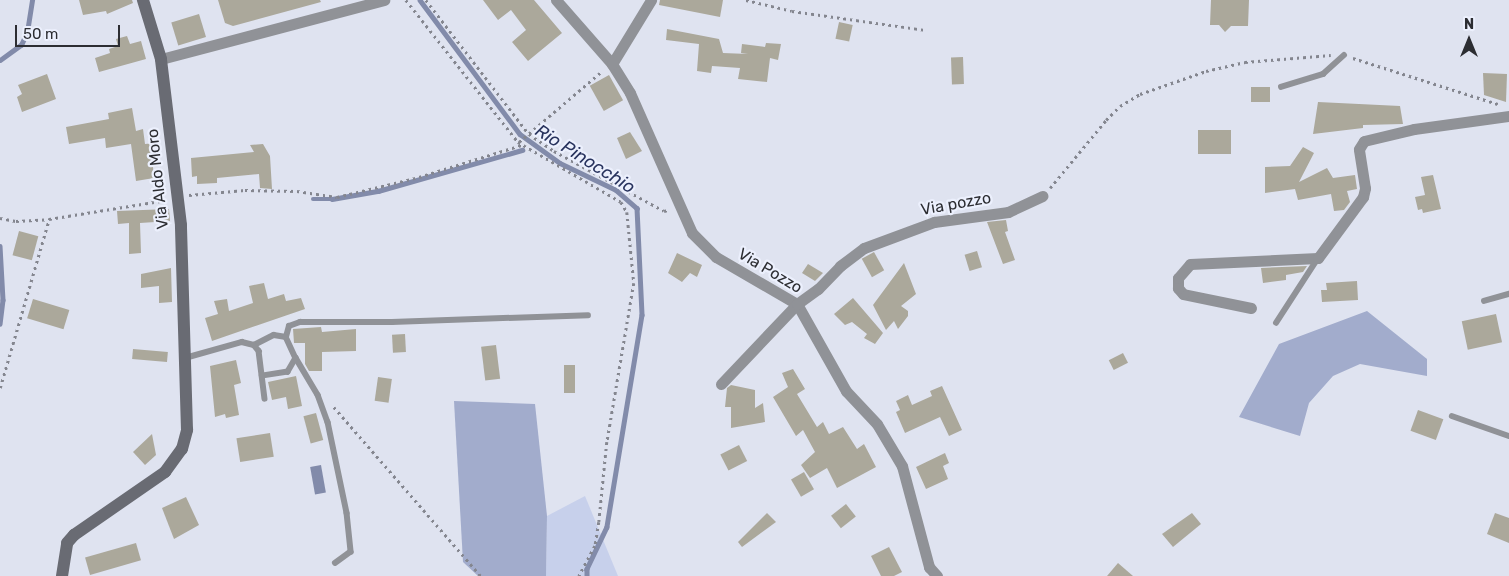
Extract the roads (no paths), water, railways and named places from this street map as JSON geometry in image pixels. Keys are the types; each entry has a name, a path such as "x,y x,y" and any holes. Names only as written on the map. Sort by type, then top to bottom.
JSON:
{"main road":[{"name":"Via Aldo Moro","path":"62,576 67,543 74,535 165,472 177,458 188,425 177,197 161,59 143,0"}],"street":[{"path":"161,59 384,0"},
{"name":"Via Pozzo","path":"556,0 612,64 635,102 692,233 703,247 797,304 846,392 877,424 902,466 928,567 936,576"},
{"path":"612,64 651,0"},
{"path":"1251,308 1183,294 1178,288 1178,278 1190,264 1318,258 1363,197 1365,188 1359,149 1364,141 1405,131 1509,116"},
{"name":"Via pozzo","path":"721,384 797,304 818,290 840,266 864,248 934,222 1008,212 1043,196"}],"lane":[{"path":"1281,87 1323,74 1344,56"},
{"path":"1276,323 1318,258"},
{"path":"1484,300 1509,294"},
{"path":"336,563 350,552 345,504 328,422 318,395 286,337 289,326 300,322 392,322 588,315"},
{"path":"254,345 274,335 286,337"},
{"path":"186,358 242,342 254,345 260,351 265,400"},
{"path":"262,376 288,372 296,358"},
{"path":"1452,416 1509,436"}],"waterway":[{"path":"0,60 21,45 27,32 32,0"},
{"name":"Rio Pinocchio","path":"420,0 520,134 560,163 616,190 637,208 642,315 607,527 587,569 587,576"},
{"path":"313,199 332,199 378,191 522,150"},
{"path":"0,246 3,300 0,324"}]}
